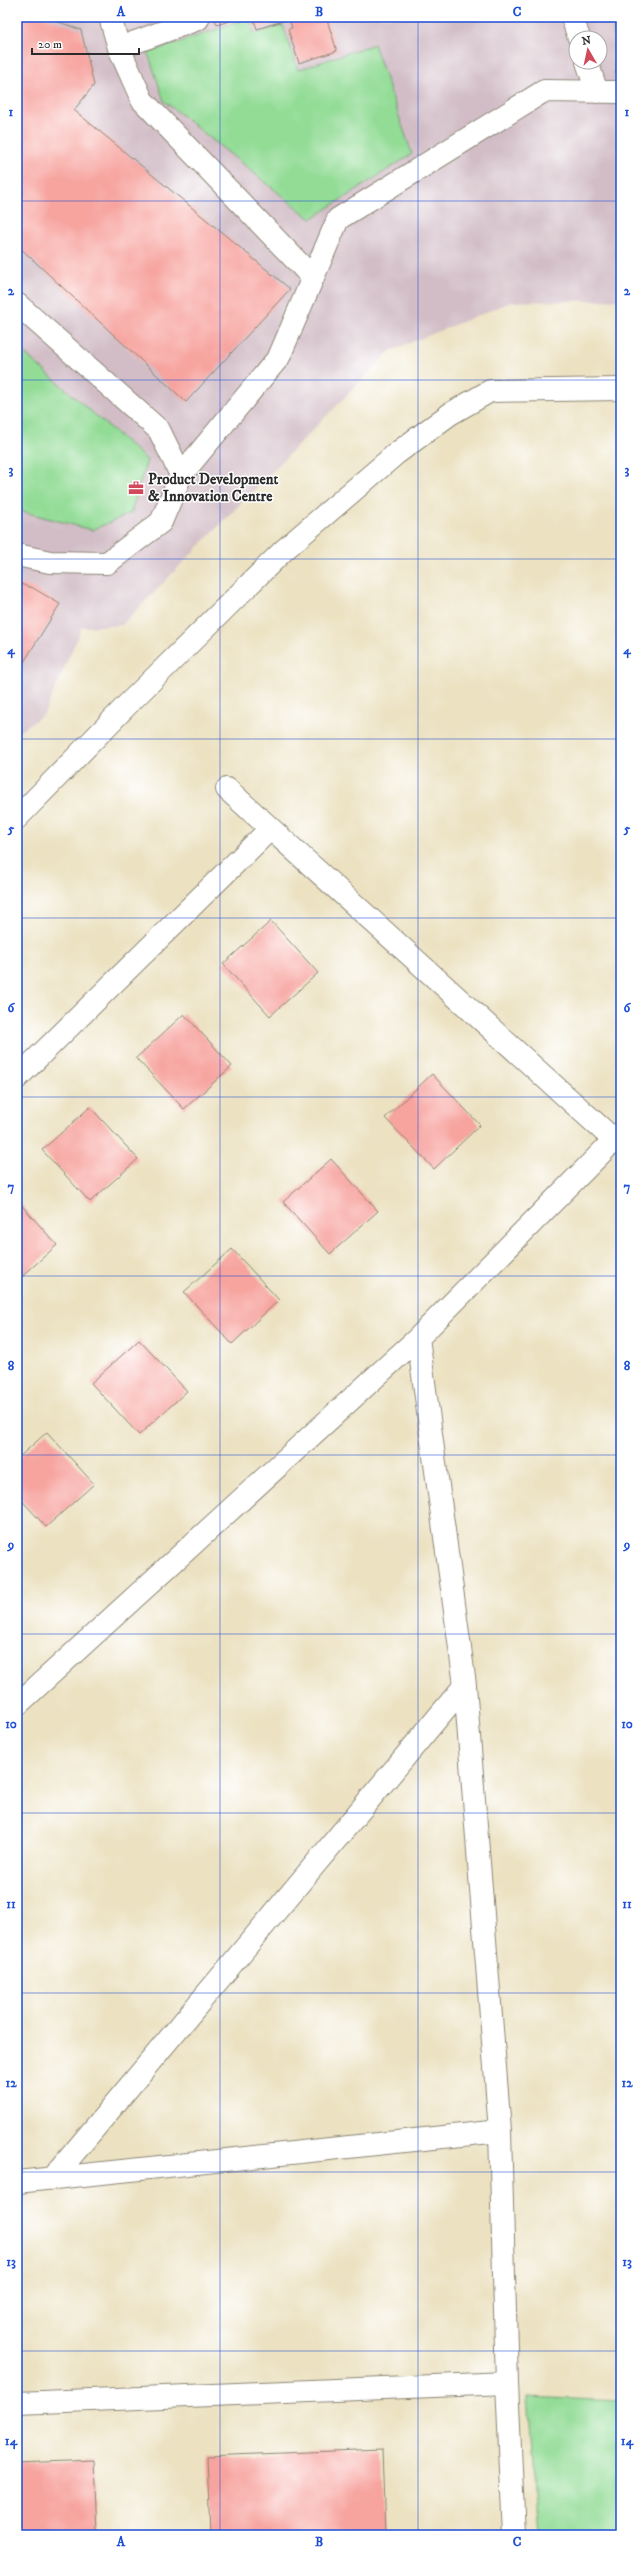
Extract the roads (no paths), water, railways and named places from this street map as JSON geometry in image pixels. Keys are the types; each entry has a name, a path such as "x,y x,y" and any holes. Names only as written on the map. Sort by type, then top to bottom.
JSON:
{"street":[{"path":"110,17 119,48 142,100 313,278"},
{"path":"572,17 576,30"},
{"path":"119,48 198,19"},
{"path":"590,70 597,92"},
{"path":"17,555 50,562 107,563 161,522 181,475 279,357 338,219 544,91 621,92"},
{"path":"17,304 159,430 181,475"},
{"path":"17,818 128,704 284,550 386,463 450,414 490,391 621,389"},
{"path":"17,1704 418,1338 618,1136 269,830 227,789"},
{"path":"17,1078 269,830"},
{"path":"418,1338 465,1685 500,2131 507,2383 514,2535"},
{"path":"52,2180 465,1685"},
{"path":"17,2182 52,2180 500,2131"},
{"path":"17,2403 507,2383"}],"place":[{"name":"Product Development & Innovation Centre","path":"136,488"}]}
